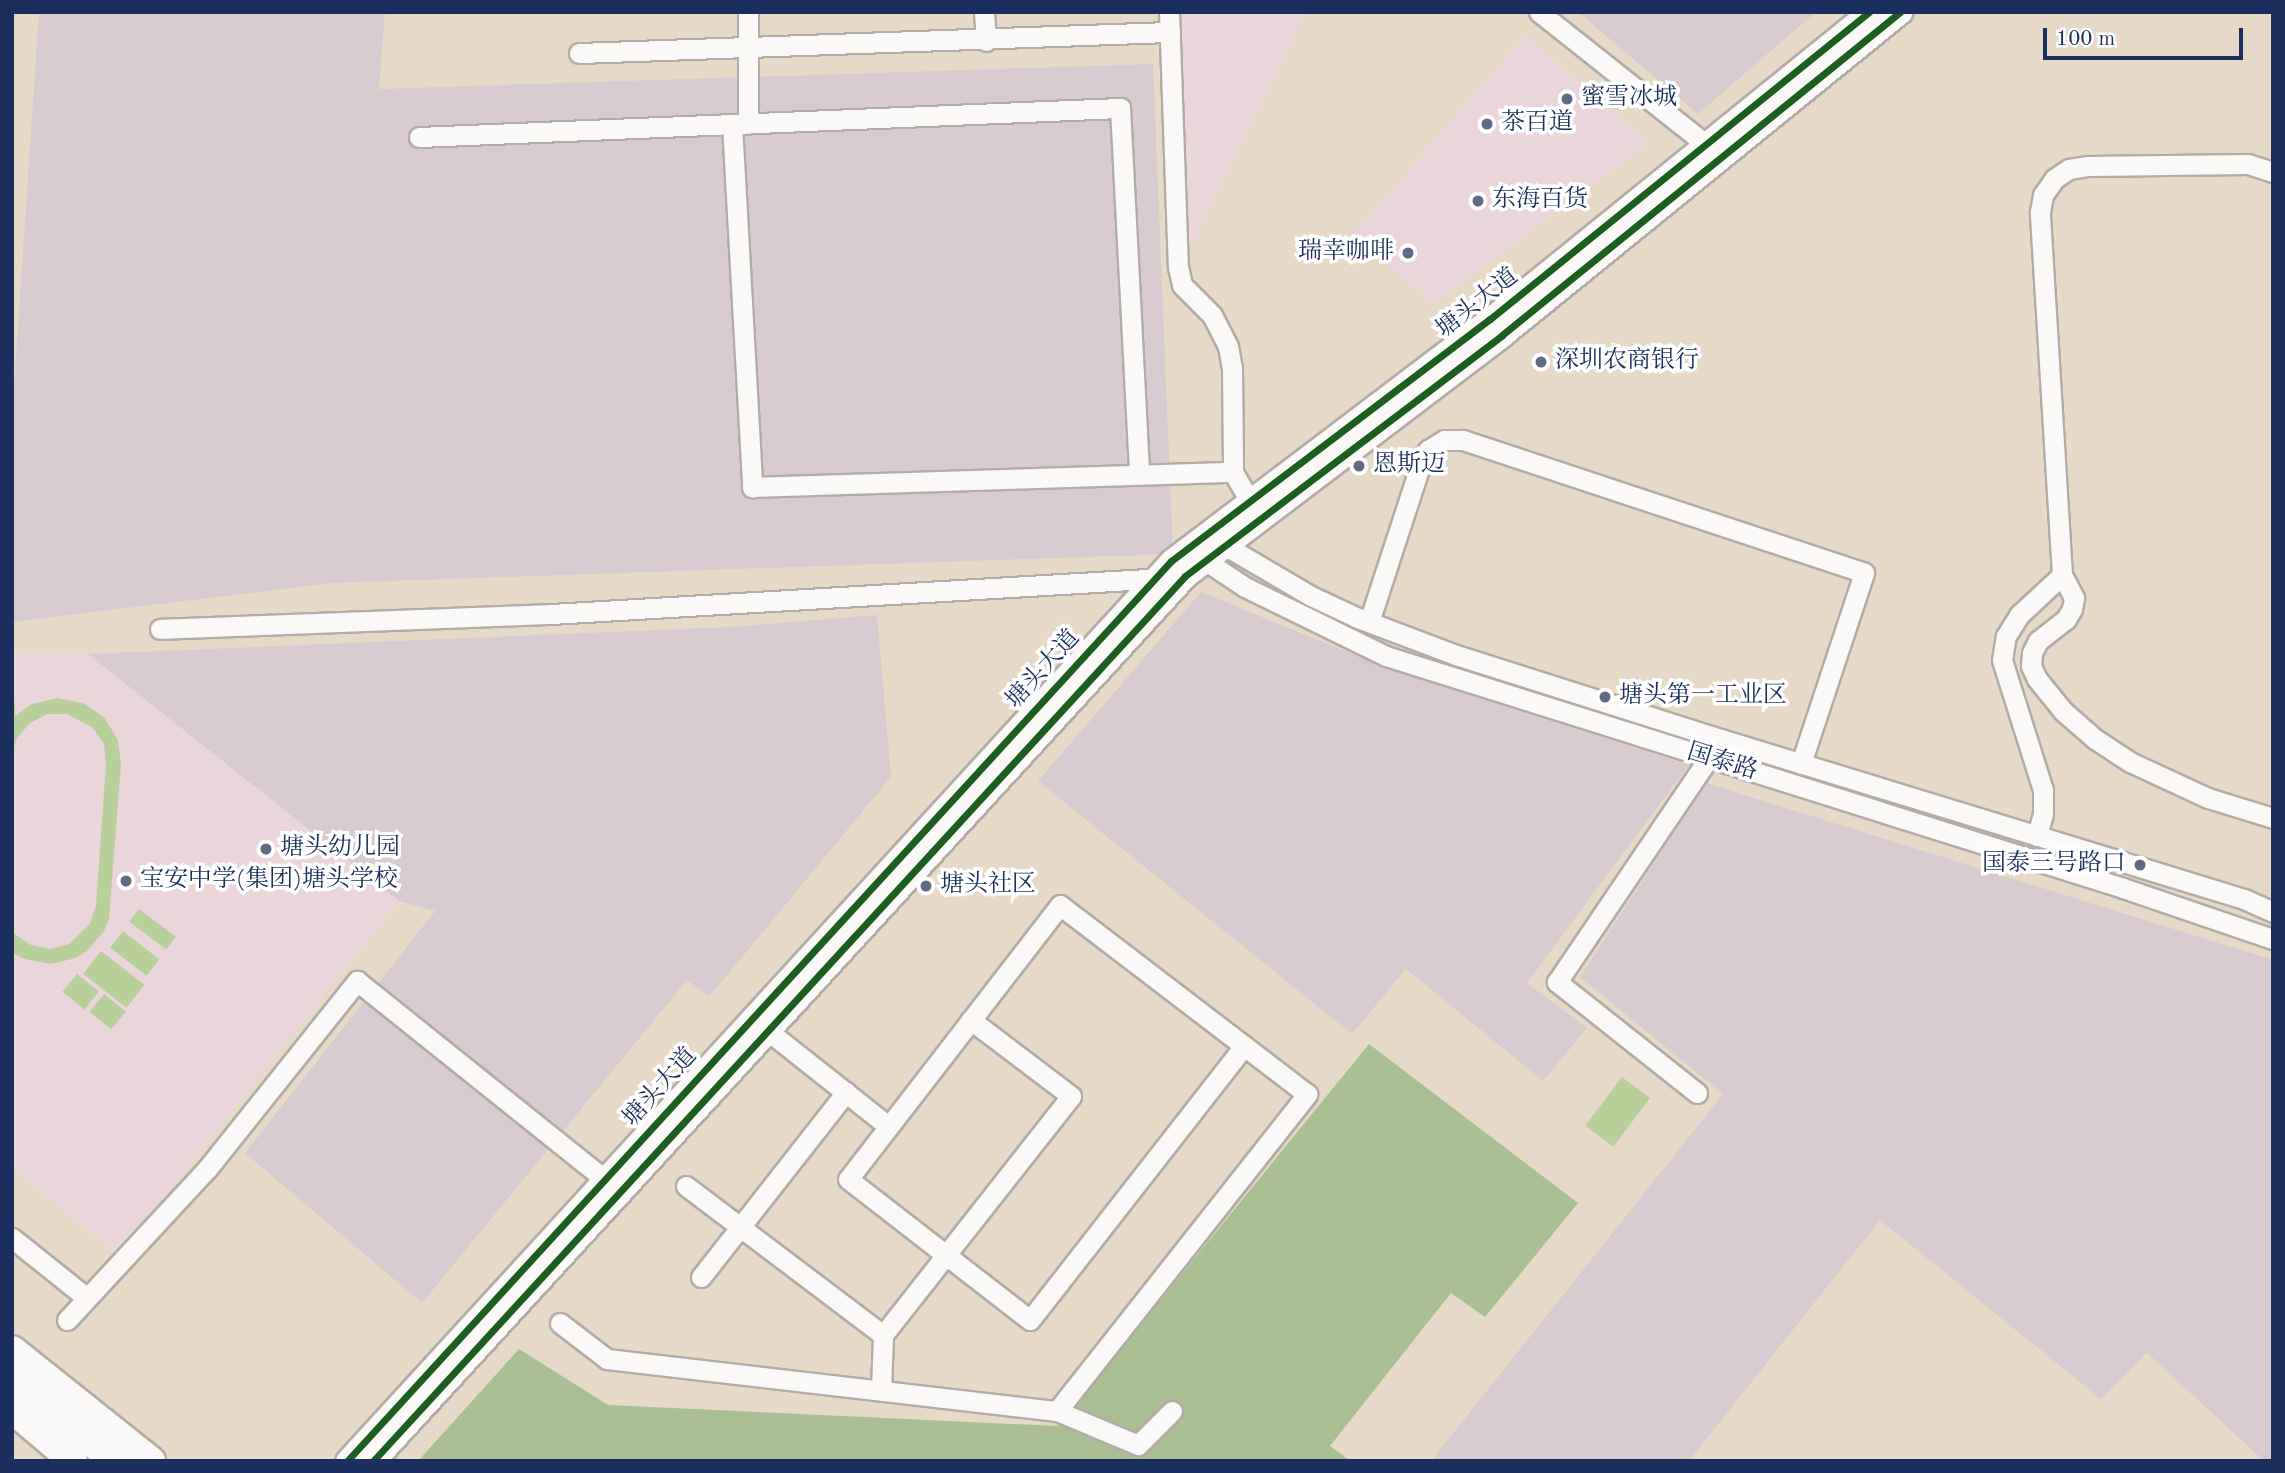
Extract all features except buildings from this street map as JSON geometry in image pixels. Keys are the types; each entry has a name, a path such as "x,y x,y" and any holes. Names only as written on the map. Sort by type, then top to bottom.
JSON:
{"highway":[{"path":"12,1350 151,1461"},
{"path":"12,1375 114,1461"},
{"path":"12,1409 73,1461"}],"main road":[{"name":"塘头大道","path":"373,1461 612,1185 759,1024 1154,578 1196,554 1502,335 1715,151 1869,12"},
{"name":"塘头大道","path":"1715,151 1900,12"},
{"name":"塘头大道","path":"759,1024 1185,576 1196,554"},
{"name":"塘头大道","path":"346,1461 612,1185"}],"street":[{"path":"748,12 748,48 740,124 752,487 1233,472"},
{"path":"984,12 986,41"},
{"path":"1539,12 1715,151"},
{"path":"579,54 986,41 1170,22 1178,267 1182,285 1212,315 1228,346 1232,368 1233,472 1255,510"},
{"path":"419,138 1120,108 1139,474"},
{"path":"2273,172 2248,164 2087,166 2069,169 2053,179 2043,195 2040,212 2062,575 2074,598 2066,619 2038,642 2032,653 2036,679 2063,711 2095,739 2130,762 2208,798 2273,818"},
{"path":"1369,622 1423,457 1444,440 1463,440 1864,573 1801,764"},
{"name":"国泰路","path":"1217,537 1311,596 1369,622 1456,655 1721,740 2244,899 2273,912"},
{"name":"国泰路","path":"1196,554 1255,593 1386,656 2123,888 2273,939"},
{"path":"2037,836 2043,814 2043,790 2002,660 2006,636 2019,615 2062,575"},
{"path":"160,629 565,614 1185,576"},
{"path":"1697,1093 1557,982 1721,740"},
{"path":"1057,1411 1307,1094 1060,905 848,1179 1030,1320 1244,1046"},
{"path":"67,1320 207,1169 356,981 612,1185"},
{"path":"881,1390 883,1335 1071,1096 971,1020"},
{"path":"759,1024 888,1126"},
{"path":"701,1277 846,1092"},
{"path":"686,1186 883,1335"},
{"path":"12,1237 87,1298"},
{"path":"560,1323 607,1359 1057,1411 1138,1445 1172,1411"}],"shaded area":[{"path":"39,12 385,12 379,89 1153,64 1173,554 332,583 12,622 12,417"},
{"path":"1181,12 1305,12 1186,259"},
{"path":"1578,12 1816,12 1698,114"},
{"name":"东海百货","path":"1525,35 1649,143 1435,303 1352,236"},
{"name":"塘头第一工业区","path":"1201,592 1394,671 1689,765 1527,983 1587,1028 1543,1081 1406,969 1352,1034 1038,781"},
{"path":"877,615 891,777 709,997 687,980 422,1303 245,1153 435,911 399,901 88,654 730,627"},
{"name":"宝安中学(集团)塘头学校","path":"12,654 88,654 399,901 118,1255 12,1167"},
{"path":"1706,783 2273,960 2273,1461 2264,1461 2147,1353 2101,1399 1880,1220 1689,1461 1431,1461 1723,1094 1580,977"}],"green space":[{"path":"57,698 83,703 104,717 118,740 121,764 109,919 104,931 87,951 76,958 51,964 25,959 13,953 12,932 31,945 50,949 69,944 90,924 96,905 106,764 104,744 93,728 67,714 47,714 30,723 17,738 12,752 12,703 15,703 15,716 32,704"},
{"path":"139,909 176,937 166,949 129,922"},
{"path":"123,931 159,959 146,976 110,948"},
{"path":"101,951 144,985 126,1008 83,974"},
{"path":"77,974 99,992 84,1009 63,992"},
{"path":"104,994 126,1012 111,1029 90,1012"},
{"path":"1369,1044 1578,1203 1485,1317 1451,1293 1330,1446 1351,1461 418,1461 519,1349 608,1405 1058,1426"},
{"path":"1622,1077 1650,1098 1613,1147 1585,1126"}],"cycle path":[{"path":"347,1461 1171,561 1490,319 1869,12"},
{"path":"373,1461 1185,576 1502,335 1900,12"}],"place":[{"name":"蜜雪冰城","path":"1567,99"},
{"name":"茶百道","path":"1487,124"},
{"name":"东海百货","path":"1478,201"},
{"name":"瑞幸咖啡","path":"1408,253"},
{"name":"深圳农商银行","path":"1541,362"},
{"name":"恩斯迈","path":"1359,466"},
{"name":"塘头第一工业区","path":"1605,697"},
{"name":"塘头幼儿园","path":"266,849"},
{"name":"国泰三号路口","path":"2140,865"},
{"name":"宝安中学(集团)塘头学校","path":"126,881"},
{"name":"塘头社区","path":"926,886"}]}
